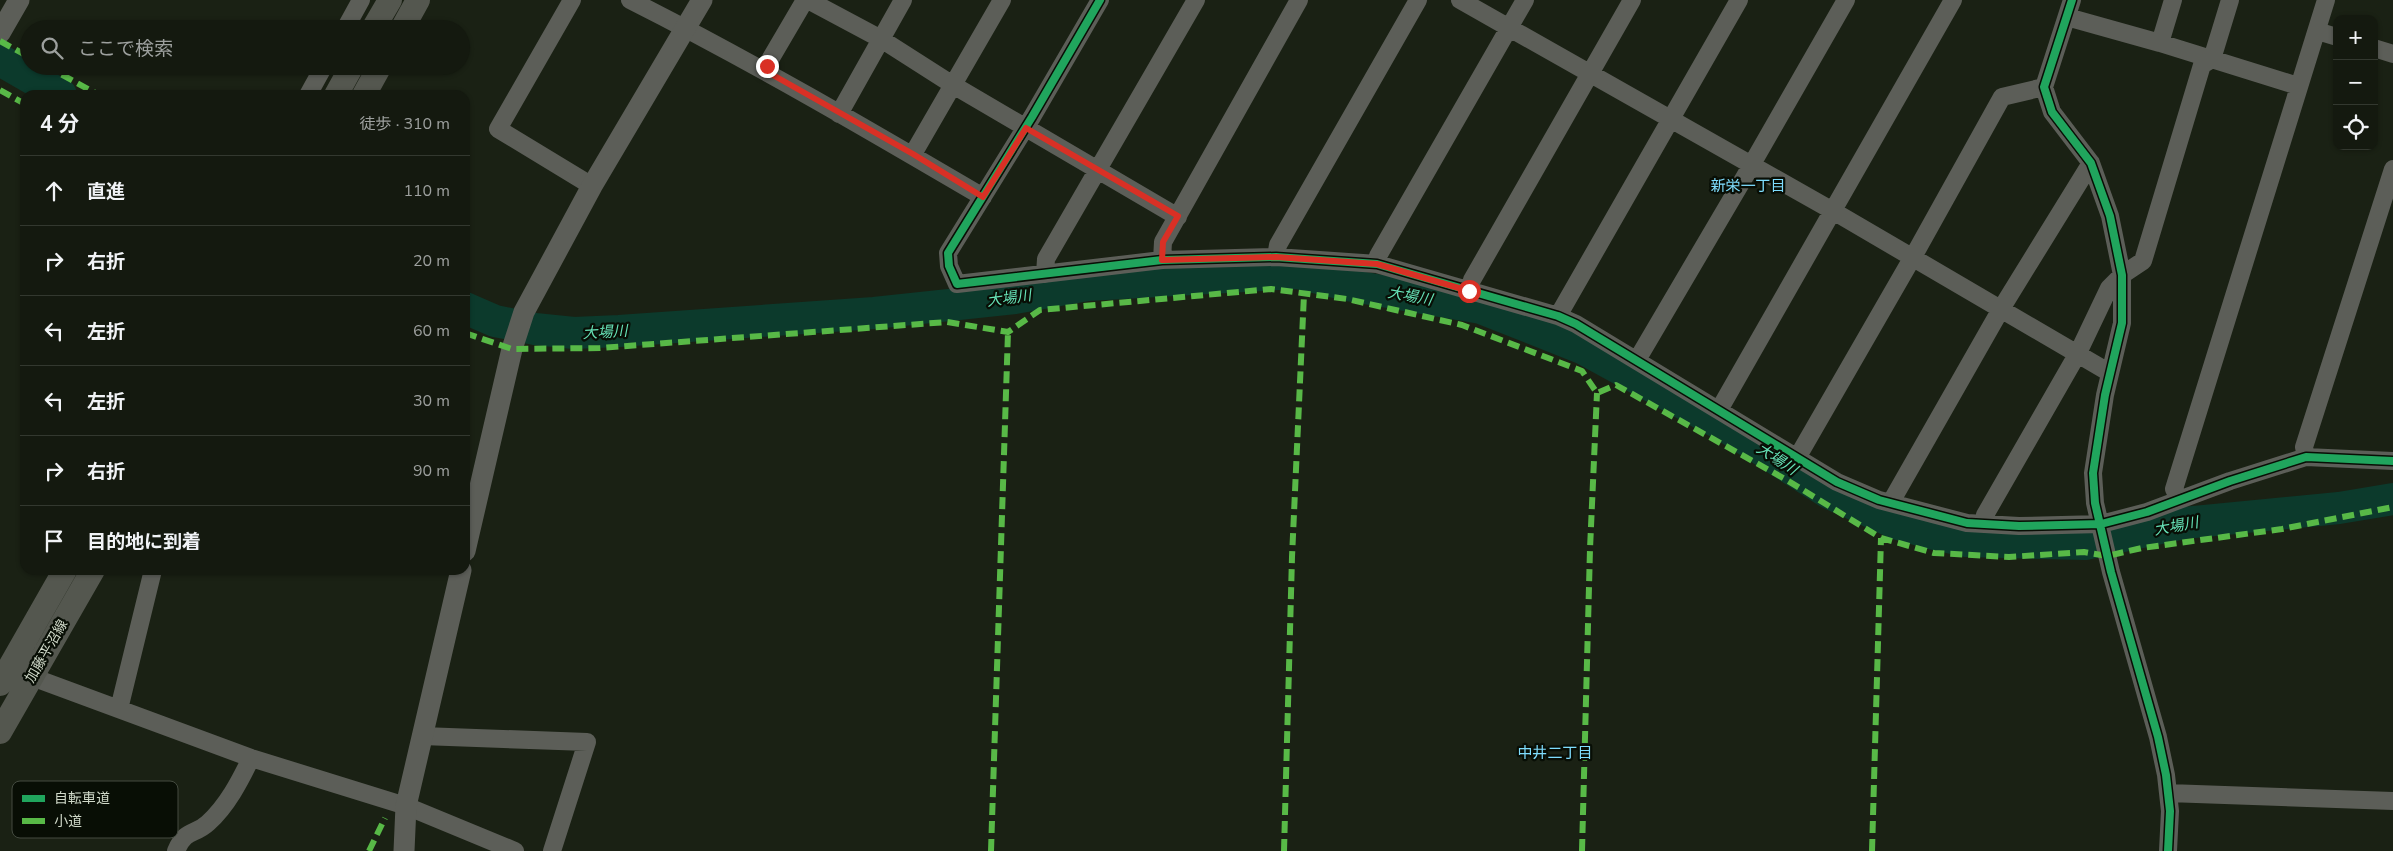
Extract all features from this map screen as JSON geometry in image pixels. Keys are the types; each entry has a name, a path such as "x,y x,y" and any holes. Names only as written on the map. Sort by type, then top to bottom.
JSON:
{"main road":[{"path":"378,20 390,0"},
{"path":"407,20 418,0"},
{"path":"339,90 347,75"},
{"path":"367,90 375,75"},
{"name":"加藤平沼線","path":"3,672 62,575"},
{"name":"加藤平沼線","path":"0,732 90,575"}],"street":[{"path":"0,33 19,0"},
{"path":"350,20 361,0"},
{"path":"572,0 498,129 592,186"},
{"path":"630,0 764,70 913,154 983,197"},
{"path":"470,530 512,349 524,312 592,186 702,0"},
{"path":"764,70 806,0 881,39 953,85 1178,216"},
{"path":"839,114 903,0"},
{"path":"913,154 1002,0"},
{"path":"1100,0 1026,128 948,253 949,266 957,284 1162,260 1276,257 1377,264 1558,316 1576,324 1637,360 1837,482 1879,500 1891,502 1922,513 1967,523 2019,526 2103,536 2147,512 2179,499 2306,457 2393,461"},
{"path":"1045,274 1046,259 1196,0"},
{"path":"1162,260 1163,242 1299,0"},
{"path":"1276,257 1278,245 1418,0"},
{"path":"1460,0 1833,211 2110,373"},
{"path":"1377,264 1378,256 1525,0"},
{"path":"1469,291 1472,280 1632,0"},
{"path":"1558,316 1739,0"},
{"path":"1637,360 1846,0"},
{"path":"1718,410 1953,0"},
{"path":"2160,42 2173,0"},
{"path":"1984,524 1985,515 2078,353 2109,288 2143,261 2202,66 2212,59 2230,0"},
{"path":"2179,499 2174,489 2326,0"},
{"path":"2168,851 2170,811 2158,737 2111,572 2095,503 2093,473 2105,395 2122,323 2122,276 2110,216 2091,163 2052,112 2044,87 2069,8 2160,42 2298,86"},
{"path":"2317,31 2333,36"},
{"path":"2378,49 2393,54"},
{"path":"311,90 319,75"},
{"path":"1797,458 2002,97 2044,87"},
{"path":"1891,502 2001,309 2091,163"},
{"path":"2306,457 2304,447 2393,169"},
{"path":"118,709 152,575"},
{"path":"404,851 406,806 460,575"},
{"path":"32,677 251,758 406,806 515,851"},
{"path":"422,736 587,742 552,851"},
{"path":"176,851 187,834 206,825 224,806 251,758"},
{"path":"2168,792 2393,801"}],"waterway":[{"name":"大場川","path":"0,60 20,71"},
{"name":"大場川","path":"26,75 52,90"},
{"name":"大場川","path":"470,310 495,321 535,329 574,333 619,331 874,313 1015,298 1088,285 1297,273 1347,285 1481,308 1582,348 1728,428 1829,493 1895,523 1965,541 2085,544 2184,523 2339,508 2393,499"}],"marked path":[{"path":"0,41 20,52"},
{"path":"62,75 90,90"},
{"path":"0,90 20,101"},
{"path":"470,335 512,349 600,348 947,322 1008,332 1040,310 1271,289 1347,299 1462,325 1582,371 1597,393 1616,385 1785,479 1881,538 1934,553 2009,557 2084,552 2107,556 2142,548 2282,529 2393,507"},
{"path":"1284,851 1292,557 1304,294"},
{"path":"991,851 1008,332"},
{"path":"1582,851 1590,549 1597,393"},
{"path":"1872,851 1881,538"},
{"path":"369,851 385,818"}],"cycle path":[{"path":"1100,0 1032,117 948,253 949,266 957,284 1162,260 1276,257 1377,264 1558,316 1576,324 1837,482 1879,500 1967,523 2019,526 2101,524 2147,512 2230,481 2306,457 2393,461"},
{"path":"2072,0 2044,87 2052,112 2091,163 2110,216 2122,275 2122,323 2105,395 2093,473 2095,503 2111,572 2158,737 2166,775 2170,811 2168,851"}],"district":[{"name":"新栄一丁目","path":"1748,186"},
{"name":"中井二丁目","path":"1555,753"}],"route":[{"path":"767,66 764,70 913,154 983,197 1026,128 1178,216 1163,242 1162,260 1276,257 1377,264 1469,291"}]}
